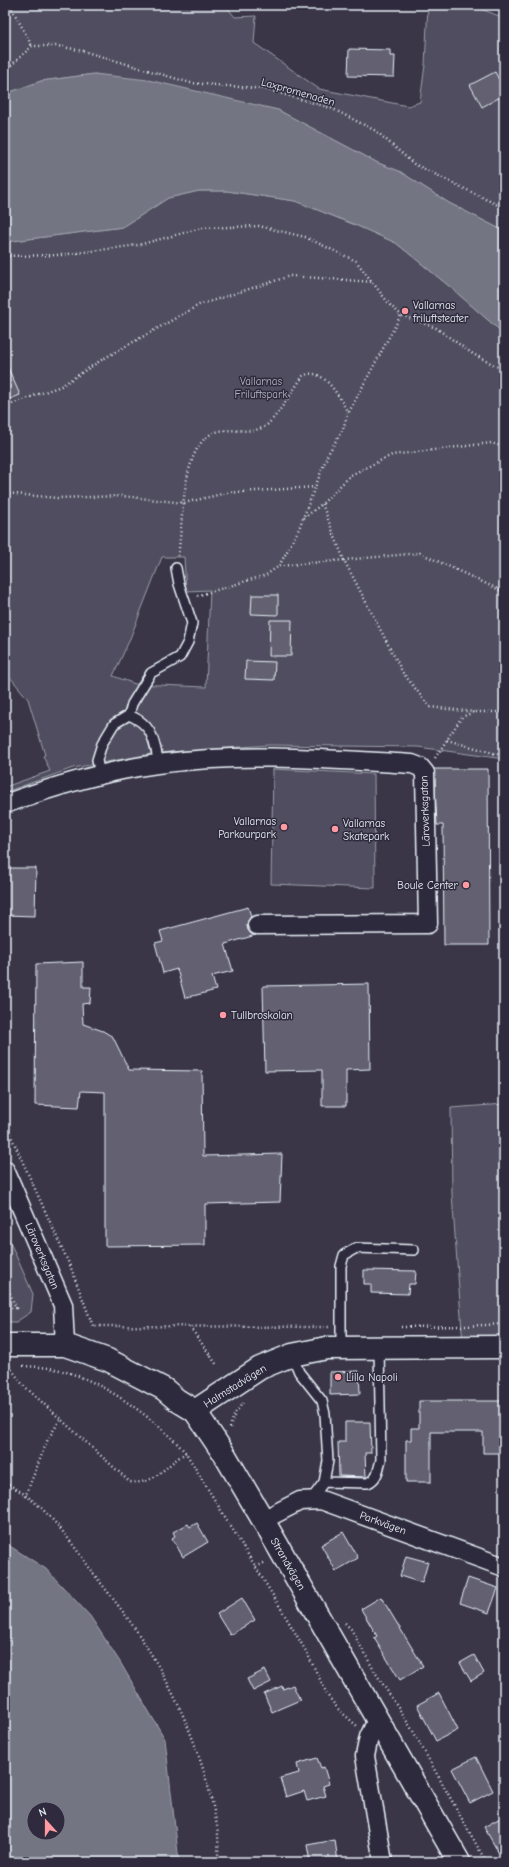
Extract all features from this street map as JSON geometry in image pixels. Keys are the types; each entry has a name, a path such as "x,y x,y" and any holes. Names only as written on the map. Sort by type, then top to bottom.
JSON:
{"main road":[{"name":"Halmstadvägen","path":"8,1357 65,1345 108,1360 138,1374 164,1389 177,1400 195,1411 260,1368 292,1355 320,1349 504,1347"},
{"name":"Strandvägen","path":"195,1411 226,1457 263,1520 373,1728 459,1862"}],"street":[{"name":"Läroverksgatan","path":"5,804 52,787 159,764 232,758 304,757 412,764 420,767 425,774 428,924 257,925"},
{"name":"Läroverksgatan","path":"5,1170 63,1305 65,1345"},
{"name":"Parkvägen","path":"263,1520 300,1501 321,1500 504,1567"},
{"path":"373,1728 365,1756 383,1862"}],"lane":[{"path":"100,776 97,760 102,744 114,724 129,715 132,704 152,673 180,657 188,642 192,623 176,568"},
{"path":"129,715 140,719 149,728 159,764"},
{"path":"341,1348 341,1266 344,1255 356,1248 414,1250"},
{"path":"324,1482 368,1483 378,1474 380,1460 379,1348"},
{"path":"292,1355 299,1372 322,1401 325,1414 328,1461 324,1482 310,1501"}],"path":[{"path":"5,71 32,46 10,5"},
{"name":"Laxpromenaden","path":"32,46 64,47 83,51 191,83 265,89 331,108 376,131 414,164 504,208"},
{"path":"5,256 61,255 138,245 202,228 259,226 305,236 356,261 390,305 401,315 436,328 473,354 504,370"},
{"path":"5,408 14,403 61,386 103,359 199,305 290,276 372,282"},
{"path":"184,599 231,587 266,575 279,566 303,519 328,454 343,429 348,413 401,315"},
{"path":"176,568 189,467 197,449 208,436 227,430 255,431 266,427 303,376 308,373 319,375 337,392 348,413"},
{"path":"303,519 322,504 351,475 392,455 491,443 504,446"},
{"path":"5,493 57,498 122,496 184,503 226,493 315,487"},
{"path":"322,504 344,560 403,673 430,707 474,712 504,712"},
{"path":"279,566 420,553 504,592"},
{"path":"425,774 462,717 474,712"},
{"path":"447,740 504,756"},
{"path":"5,1123 71,1268 93,1326 127,1328 189,1326 217,1365"},
{"path":"5,1282 16,1308 5,1308"},
{"path":"8,1357 23,1385 130,1482 138,1483 151,1479 163,1472 178,1457 186,1453"},
{"path":"20,1365 64,1371 97,1386 154,1422 170,1434 186,1453 280,1607 328,1696 338,1708 373,1728"},
{"path":"25,1497 48,1439 60,1420"},
{"path":"5,1483 14,1487 25,1497 40,1507 62,1531 143,1640 173,1693 199,1753 217,1827 218,1862"},
{"path":"375,1672 413,1731 486,1862"}],"green space":[{"path":"5,5 225,5 235,17 256,16 254,43 319,89 408,106 420,102 425,65 428,5 471,5 504,18 504,231 449,203 399,171 378,163 278,110 95,74 41,81 5,94"},
{"name":"Vallarnas Friluftspark","path":"199,191 227,191 295,201 353,224 396,243 449,286 504,334 504,759 418,747 269,745 156,753 73,768 5,792 5,787 50,771 43,756 45,755 28,699 5,671 5,242 123,227 168,198","holes":["162,557 184,557 186,591 210,590 206,687 135,684 113,676 129,641"]},
{"name":"Vallarnas Skatepark","path":"273,769 374,774 375,888 271,884"},
{"path":"504,1104 504,1357 464,1357 452,1194 451,1108"},
{"path":"5,1231 33,1294 31,1312 16,1322 5,1322"}],"water":[{"path":"94,74 148,80 278,110 378,163 399,171 449,203 504,231 504,334 449,286 396,243 295,201 227,191 199,191 168,198 123,227 5,242 5,94 41,81"},
{"path":"5,1543 46,1569 90,1616 120,1662 165,1739 179,1862 5,1862"}],"building":[{"path":"349,49 390,50 390,56 395,56 394,77 348,76"},
{"path":"495,72 504,89 504,95 482,107 470,85"},
{"path":"5,361 20,395 5,401"},
{"path":"252,595 278,595 278,615 251,614"},
{"path":"270,620 292,620 291,656 269,656"},
{"path":"246,661 275,662 274,680 245,679"},
{"name":"Boule Center","path":"434,769 488,769 489,945 444,945 443,825 437,825"},
{"path":"5,868 36,868 35,916 5,915"},
{"path":"248,907 251,916 247,925 248,930 251,934 256,935 225,944 233,971 212,976 216,990 185,998 177,969 163,973 155,943 163,941 160,931"},
{"path":"83,962 83,987 91,987 90,1003 82,1004 83,1024 103,1031 113,1037 129,1070 202,1071 203,1156 282,1154 280,1202 205,1204 205,1245 105,1246 105,1092 81,1091 79,1107 35,1105 36,964"},
{"path":"369,984 370,1069 346,1070 346,1106 322,1106 322,1070 265,1071 263,986"},
{"path":"364,1270 416,1271 415,1284 409,1284 408,1294 371,1293 371,1284 364,1284"},
{"path":"359,1371 360,1394 330,1395 330,1372"},
{"path":"419,1401 504,1401 504,1453 483,1453 483,1432 431,1432 431,1482 406,1482 406,1440 411,1440 411,1428 419,1428"},
{"path":"345,1422 370,1422 371,1453 365,1453 366,1477 339,1476 338,1442 345,1442"},
{"path":"197,1523 208,1542 183,1557 172,1538 175,1536 173,1532 188,1524 190,1527"},
{"path":"343,1532 358,1558 336,1571 321,1545"},
{"path":"406,1556 428,1562 422,1583 400,1576"},
{"path":"468,1578 498,1588 489,1613 460,1603"},
{"path":"381,1597 423,1666 400,1680 374,1638 377,1636 361,1609"},
{"path":"242,1598 255,1620 230,1635 217,1614"},
{"path":"474,1655 484,1673 471,1681 460,1663"},
{"path":"265,1670 271,1682 253,1691 247,1679"},
{"path":"293,1685 300,1700 272,1712 264,1694 282,1686 283,1689"},
{"path":"439,1693 458,1730 436,1741 417,1705"},
{"path":"476,1757 493,1791 470,1803 452,1769"},
{"path":"317,1758 321,1768 324,1767 329,1784 323,1786 326,1796 307,1801 304,1791 286,1797 280,1778 299,1773 297,1764"},
{"path":"504,1816 504,1862 484,1827"},
{"path":"335,1840 338,1862 310,1862 307,1845"}],"place":[{"name":"Vallarnas friluftsteater","path":"405,311"},
{"name":"Vallarnas Parkourpark","path":"284,827"},
{"name":"Vallarnas Skatepark","path":"335,829"},
{"name":"Boule Center","path":"466,885"},
{"name":"Tullbroskolan","path":"223,1015"},
{"name":"Lilla Napoli","path":"338,1377"}]}
